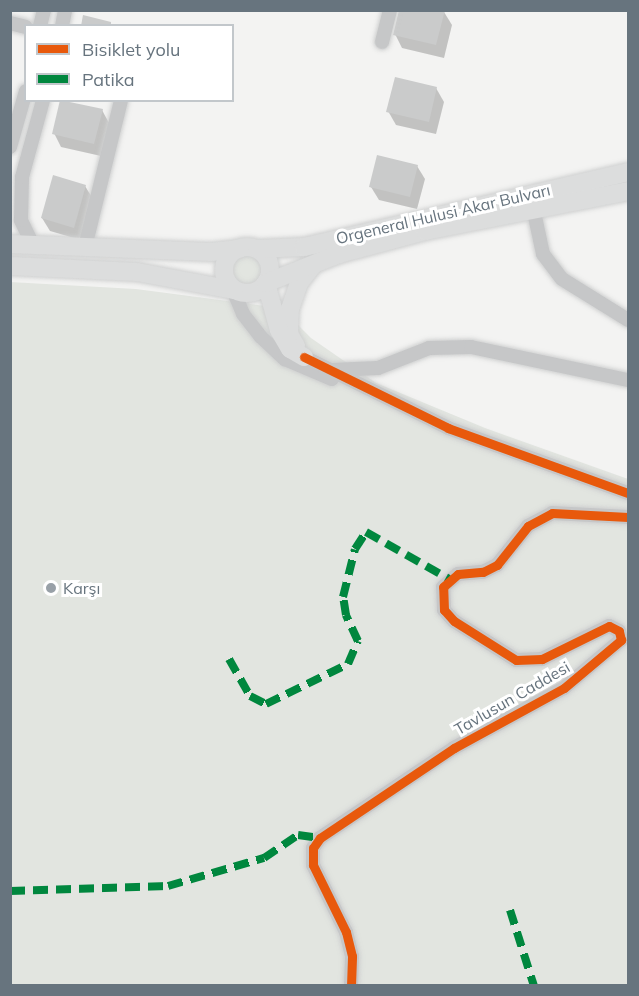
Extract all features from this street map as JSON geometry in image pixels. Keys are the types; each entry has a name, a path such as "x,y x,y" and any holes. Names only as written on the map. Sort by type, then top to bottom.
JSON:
{"main road":[{"name":"Orgeneral Hulusi Akar Bulvarı","path":"10,244 211,252 304,247 628,172"},
{"name":"Orgeneral Hulusi Akar Bulvarı","path":"266,283 315,262 492,215 534,212 628,191"},
{"path":"233,290 226,278 225,264 248,249 268,260 266,283 279,330 290,349 304,357"},
{"path":"304,357 290,334 290,309 299,283 315,262"},
{"path":"10,266 138,272 254,292 266,283"}],"street":[{"path":"382,42 390,10"},
{"path":"10,147 24,98"},
{"path":"33,245 21,220 22,177 42,102"},
{"path":"85,248 121,102"},
{"path":"534,212 543,254 562,279 628,320"},
{"path":"233,290 243,314 261,337 285,359 313,373 355,384"},
{"path":"328,370 378,368 429,348 471,347 628,381"},
{"path":"304,357 355,384 473,438 628,493"},
{"name":"Tavlusun Caddesi","path":"351,986 352,956 346,932 313,865 314,848 320,838 454,748 564,688 621,640 619,630 609,626 542,659 516,660 454,621 444,610 443,586 458,574 483,572 497,565 528,526 544,516 561,511 628,517"}],"shaded area":[{"path":"247,253 260,258 265,271 260,284 247,289 234,284 229,271 234,258"},
{"path":"10,282 136,289 297,310 297,324 311,338 376,383 485,428 628,479 628,985 11,985"}],"building":[{"path":"399,10 445,10 436,45 393,35"},
{"path":"83,15 111,22 111,24 81,24"},
{"path":"395,77 437,87 429,122 386,112"},
{"path":"60,102 103,109 94,144 52,134"},
{"path":"377,155 418,165 410,197 369,187"},
{"path":"53,175 86,185 74,228 41,218"}],"marked path":[{"path":"229,659 250,696 266,704 348,664 358,641 346,615 343,597 355,549 366,532 449,579"},
{"path":"10,891 168,886 264,858 298,835 320,838"},
{"path":"510,910 534,986"}],"cycle path":[{"path":"304,357 448,428 628,493"},
{"path":"351,986 352,956 346,932 313,865 313,848 320,838 454,748 564,688 621,640 619,631 609,626 542,659 516,660 454,621 444,610 443,587 458,574 483,572 497,565 528,526 552,513 628,517"}],"place":[{"name":"Karşı","path":"51,588"}]}
